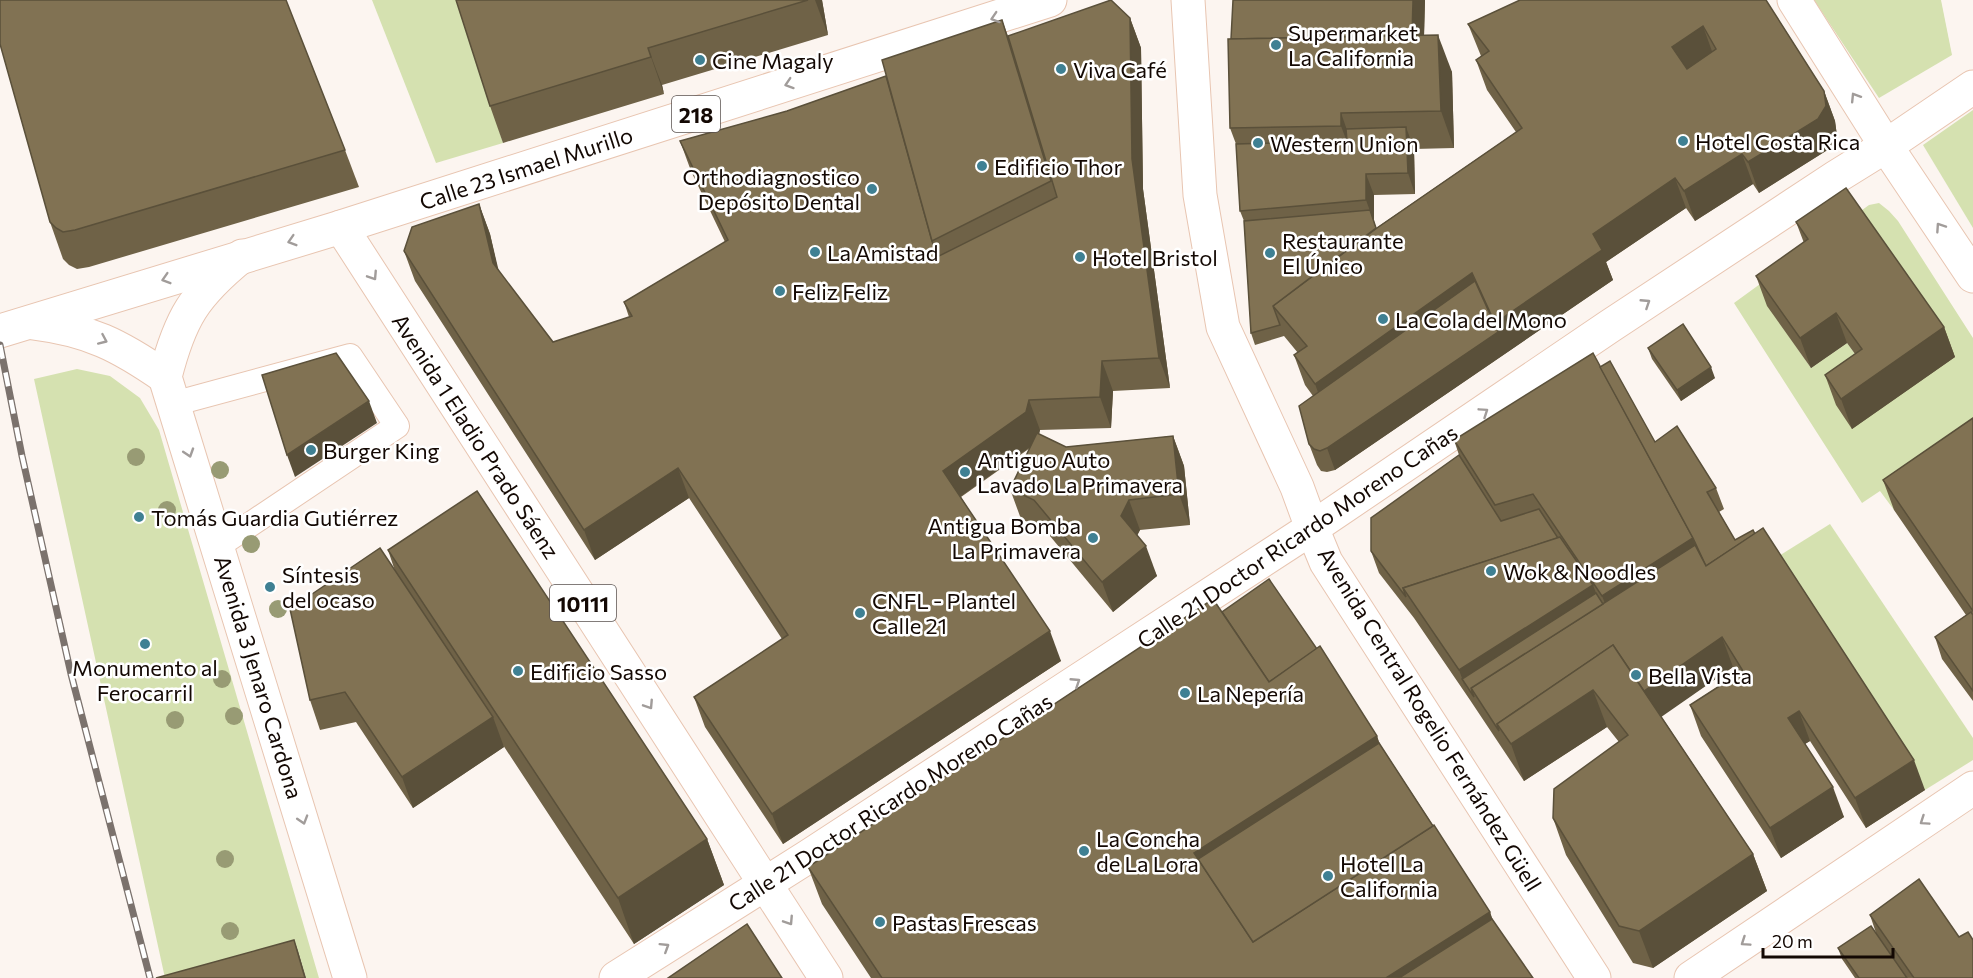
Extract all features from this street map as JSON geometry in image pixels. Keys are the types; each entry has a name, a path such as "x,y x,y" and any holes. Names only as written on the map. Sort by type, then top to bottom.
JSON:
{"main road":[{"name":"Calle 23 Ismael Murillo","path":"13,327 341,226 1050,0"},
{"name":"Avenida Central Rogelio Fernández Güell","path":"1188,0 1200,195 1223,327 1297,486 1326,562 1594,978"},
{"path":"1794,0 1886,146 1973,276"},
{"name":"Calle 21 Doctor Ricardo Moreno Cañas","path":"616,978 1312,528 1610,326 1973,87"},
{"name":"Avenida 1 Eladio Prado Sáenz","path":"341,226 826,978"},
{"path":"169,391 174,342 190,308 214,279 242,256"},
{"path":"13,327 64,327 99,338 133,355 169,391"},
{"name":"Avenida 3 Jenaro Cardona","path":"169,391 350,978"},
{"path":"1691,978 1973,788"}],"lane":[{"path":"169,391 350,356 397,426 218,546"}],"green space":[{"path":"372,0 458,0 503,143 436,163"},
{"path":"1814,0 1941,0 1952,55 1879,98"},
{"path":"1973,110 1973,228 1923,145"},
{"path":"1879,203 1898,221 1973,338 1973,456 1894,510 1880,491 1862,503 1734,303 1869,205","holes":["1768,306 1955,357 1873,379 1847,343 1811,368"]},
{"path":"77,369 110,376 140,398 159,430 319,978 306,978 298,951 165,978 34,379"},
{"path":"1830,524 1973,738 1973,760 1925,790 1774,559"}],"building":[{"path":"0,0 286,0 345,150 63,232 50,222 0,44"},
{"path":"456,0 808,0 648,48 651,57 490,106"},
{"path":"1111,0 1130,18 1132,159 1159,358 1102,361 1100,397 1029,400 1026,412 943,471 1050,631 772,814 694,697 788,635 678,468 584,530 404,251 412,227 479,204 493,263 553,342 632,316 624,302 728,240 680,141 787,111 886,76 937,257 1057,197 1008,36"},
{"path":"1233,0 1413,0 1412,36 1231,39"},
{"path":"1520,0 1766,0 1824,91 1826,106 1818,119 1748,162 1742,154 1684,191 1675,178 1593,234 1602,250 1495,323 1472,273 1315,384 1294,355 1307,346 1273,306 1377,228 1522,128 1476,60 1489,51 1468,24","holes":["1703,26 1716,49 1687,69 1672,47"]},
{"name":"Edificio Thor","path":"1002,20 1051,181 932,241 882,60"},
{"path":"1438,35 1441,111 1341,113 1341,126 1230,128 1228,39"},
{"path":"1406,127 1408,173 1366,174 1366,200 1240,211 1236,144 1347,141 1346,129"},
{"path":"1846,188 1944,327 1841,399 1825,375 1862,349 1836,313 1800,338 1756,276 1808,239 1796,222"},
{"path":"1370,210 1376,228 1273,306 1280,325 1251,333 1244,221"},
{"path":"1475,281 1498,332 1327,448 1320,451 1314,449 1309,444 1299,406"},
{"path":"1683,324 1711,367 1677,390 1648,348"},
{"name":"Burger King","path":"336,353 369,401 287,455 262,375"},
{"path":"1593,353 1693,538 1602,596 1533,494 1495,505 1454,440"},
{"path":"1610,361 1655,442 1677,426 1716,488 1707,492 1735,540 1753,530 1755,534 1706,566 1600,367"},
{"path":"1973,418 1973,611 1883,480"},
{"name":"Antigua Bomba La Primavera","path":"1037,433 1066,447 1173,436 1179,494 1129,500 1121,516 1146,546 1102,582 1034,500 1010,489"},
{"path":"1459,455 1501,521 1539,509 1558,538 1403,588 1406,597 1371,551 1371,518"},
{"name":"Edificio Sasso","path":"477,491 707,839 618,898 388,550"},
{"path":"1763,528 1914,760 1855,798 1799,711 1788,718 1833,787 1770,828 1690,705 1743,671 1722,637 1644,691 1613,645 1497,724 1499,731 1471,688 1695,545 1706,566"},
{"path":"1560,537 1593,585 1459,670 1403,588"},
{"path":"380,548 493,717 402,777 345,692 310,700 290,609"},
{"path":"1269,579 1317,649 1269,682 1222,612"},
{"path":"1596,593 1603,604 1471,688 1474,697 1462,679"},
{"path":"1213,599 1269,682 1320,646 1377,736 1194,853 1253,942 1434,825 1490,912 1386,978 882,978 808,867"},
{"path":"1971,612 1973,615 1973,691 1935,637"},
{"path":"1613,645 1753,854 1639,931 1619,926 1553,818 1554,789 1628,735 1593,690 1511,744 1497,724"},
{"name":"Hotel La California","path":"1379,743 1433,826 1253,942 1198,859"},
{"path":"1919,879 1959,937 1968,932 1973,940 1973,978 1914,978 1870,915"},
{"path":"1492,919 1533,978 1399,978"},
{"path":"747,924 782,978 668,978"},
{"path":"1871,926 1907,978 1859,978 1838,948"},
{"path":"294,940 305,978 156,978"}],"railway":[{"path":"0,345 22,456 71,674 150,978"}],"place":[{"name":"Supermarket La California","path":"1276,45"},
{"name":"Cine Magaly","path":"700,60"},
{"name":"Viva Café","path":"1061,69"},
{"name":"Hotel Costa Rica","path":"1683,141"},
{"name":"Western Union","path":"1258,143"},
{"name":"Edificio Thor","path":"982,166"},
{"name":"Orthodiagnostico Depósito Dental","path":"872,189"},
{"name":"La Amistad","path":"815,252"},
{"name":"Restaurante El Único","path":"1270,253"},
{"name":"Hotel Bristol","path":"1080,257"},
{"name":"Feliz Feliz","path":"780,291"},
{"name":"La Cola del Mono","path":"1383,319"},
{"name":"Burger King","path":"311,450"},
{"name":"Antiguo Auto Lavado La Primavera","path":"965,472"},
{"name":"Tomás Guardia Gutiérrez","path":"139,517"},
{"name":"Antigua Bomba La Primavera","path":"1093,538"},
{"name":"Wok & Noodles","path":"1491,571"},
{"name":"Síntesis del ocaso","path":"270,587"},
{"name":"CNFL - Plantel Calle 21","path":"860,613"},
{"name":"Monumento al Ferocarril","path":"145,644"},
{"name":"Edificio Sasso","path":"518,671"},
{"name":"Bella Vista","path":"1636,675"},
{"name":"La Nepería","path":"1185,693"},
{"name":"La Concha de La Lora","path":"1084,851"},
{"name":"Hotel La California","path":"1328,876"},
{"name":"Pastas Frescas","path":"880,922"}]}
